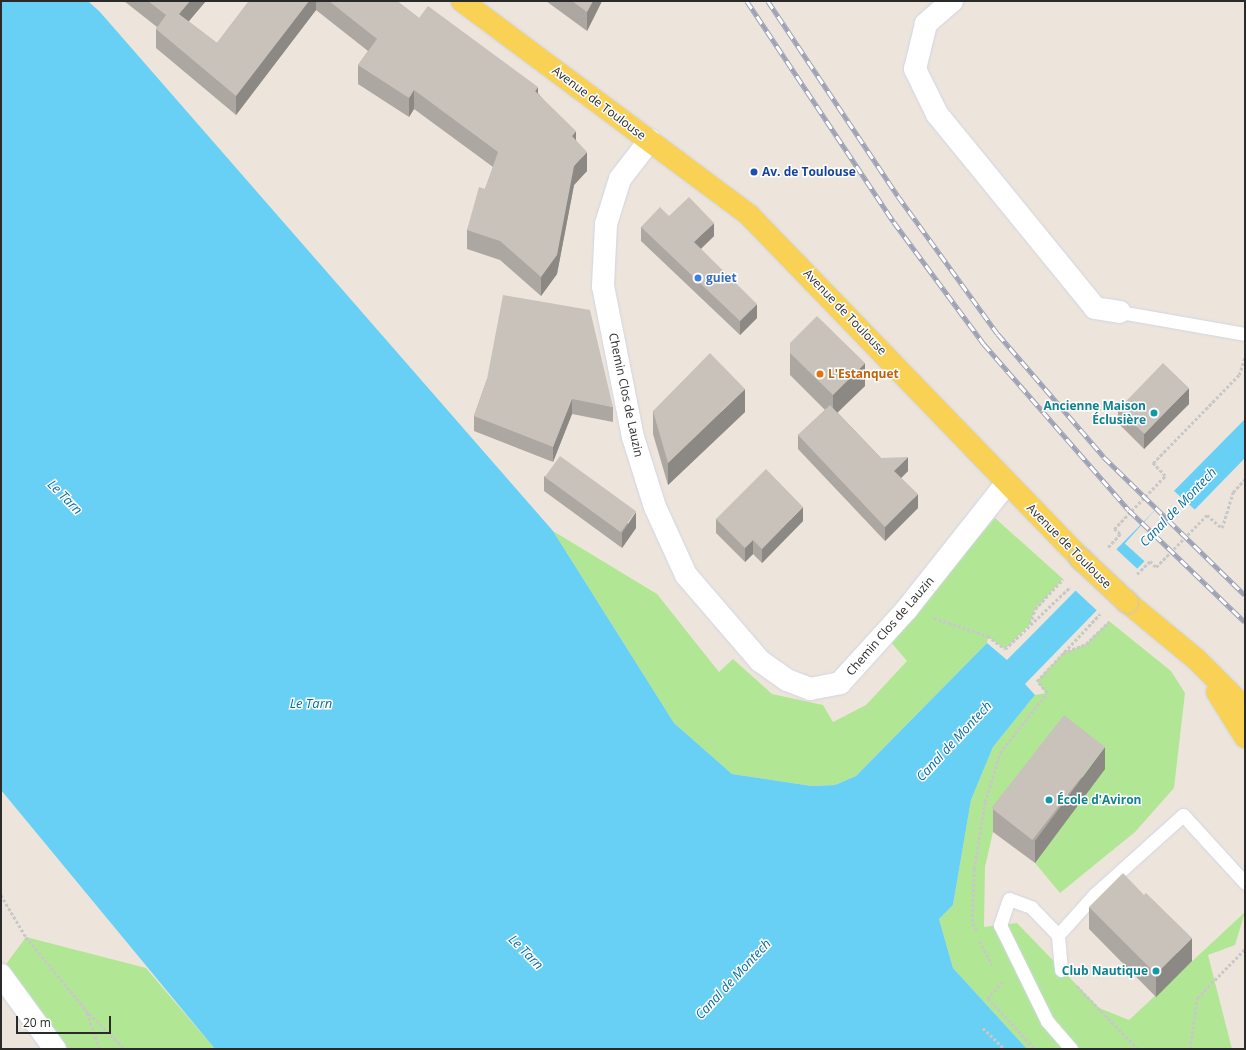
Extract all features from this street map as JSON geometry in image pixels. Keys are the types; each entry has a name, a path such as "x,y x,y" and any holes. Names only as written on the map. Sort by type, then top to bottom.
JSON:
{"main road":[{"name":"Avenue de Toulouse","path":"462,1 749,215 1081,559 1126,602 1196,659"},
{"path":"1196,659 1245,708"},
{"path":"1196,659 1245,737"}],"street":[{"path":"952,1 926,24 914,69 937,114 1096,308 1120,312"},
{"name":"Chemin Clos de Lauzin","path":"650,140 620,179 606,224 603,286 633,437 655,507 686,575 760,661 787,680 810,689 840,683 907,609 1007,483"},
{"path":"1,975 55,1049"}],"lane":[{"path":"1120,312 1245,334"},
{"path":"1058,934 1095,894 1183,814 1245,883"},
{"path":"1061,970 1058,934 1030,907 1009,899 1000,925 1047,1021 1071,1049"}],"path":[{"path":"1120,534 1114,528 1165,476 1153,463 1239,375 1245,356"},
{"path":"1150,561 1156,567 1207,515 1222,528 1233,492 1245,479"},
{"path":"1030,624 1035,609 1081,559"},
{"path":"907,609 988,636 1005,649 1071,587"},
{"path":"995,970 986,959 972,922 974,869 985,802 1000,753 1047,693 1037,681 1100,613"},
{"path":"1062,654 1086,644"},
{"path":"1,895 26,937 86,1010 125,1049"},
{"path":"1190,1049 1197,998 1245,949"},
{"path":"1061,970 1138,1049"},
{"path":"1000,975 1010,986"},
{"path":"988,998 1035,1049"},
{"path":"86,1010 99,1049"},
{"path":"982,1028 1005,1049"}],"green space":[{"path":"995,518 1063,579 1035,609 1030,624 1005,649 988,637 987,643 856,776 835,785 812,786 732,774 674,723 553,531 657,594 719,672 733,659 772,694 823,705 833,722 866,705 907,661 889,640"},
{"path":"1109,621 1171,671 1185,693 1174,788 1135,832 1060,893 1035,863 1105,769 993,832 985,867 984,927 1017,923 1099,1008 1129,1020 1245,912 1235,945 1208,955 1232,1049 1027,1049 953,968 939,919 953,905 971,800 993,747 1035,695 1046,693 1037,681 1062,654 1086,644"},
{"path":"26,937 146,968 215,1049 55,1049 1,971"}],"water":[{"name":"Le Tarn","path":"1,1 88,1 100,12 553,531 674,723 732,774 812,786 835,785 856,776 987,643 1007,660 1245,419 1245,458 1025,684 1035,695 993,747 971,800 953,905 939,919 953,968 1027,1049 215,1049 1,790"}],"pier":[{"path":"1173,490 1196,511 1148,564 1125,544"},
{"path":"1115,548 1139,571 1100,613 1075,590"}],"building":[{"path":"148,1 190,1 179,14 217,43 249,1 309,1 236,96 156,29 166,15"},
{"path":"329,1 397,1 419,18 428,6 538,87 535,91 576,131 572,136 587,152 574,166 557,255 541,277 500,241 467,230 479,187 485,189 498,152 414,90 409,98 358,65 377,39"},
{"path":"572,1 593,1 587,12"},
{"path":"689,197 714,223 694,242 757,304 740,321 641,227 660,207 669,216"},
{"path":"503,295 590,310 613,407 572,399 553,447 474,416 487,379"},
{"path":"817,316 865,363 833,395 790,353 790,343"},
{"path":"710,353 745,389 668,463 653,411"},
{"path":"1163,363 1189,388 1144,434 1119,409"},
{"path":"830,405 881,458 908,457 894,471 918,494 885,527 798,435"},
{"path":"560,456 636,511 621,532 545,477"},
{"path":"766,469 803,507 762,549 753,540 745,548 716,519"},
{"name":"École d'Aviron","path":"1064,715 1105,747 1032,840 991,808"},
{"path":"1123,873 1144,895 1146,893 1192,938 1156,974 1089,907"}],"railway":[{"path":"747,1 894,222 984,344 1129,510 1245,622"},
{"path":"768,1 898,196 998,334 1104,457 1245,595"}],"place":[{"name":"Av. de Toulouse","path":"754,172"},
{"name":"guiet","path":"698,278"},
{"name":"L'Estanquet","path":"820,374"},
{"name":"Ancienne Maison Éclusière","path":"1154,413"},
{"name":"École d'Aviron","path":"1049,800"},
{"name":"Club Nautique","path":"1156,971"}],"water label":[{"name":"Canal de Montech","path":"1178,507"},
{"name":"Canal de Montech","path":"954,741"},
{"name":"Canal de Montech","path":"733,979"}]}
